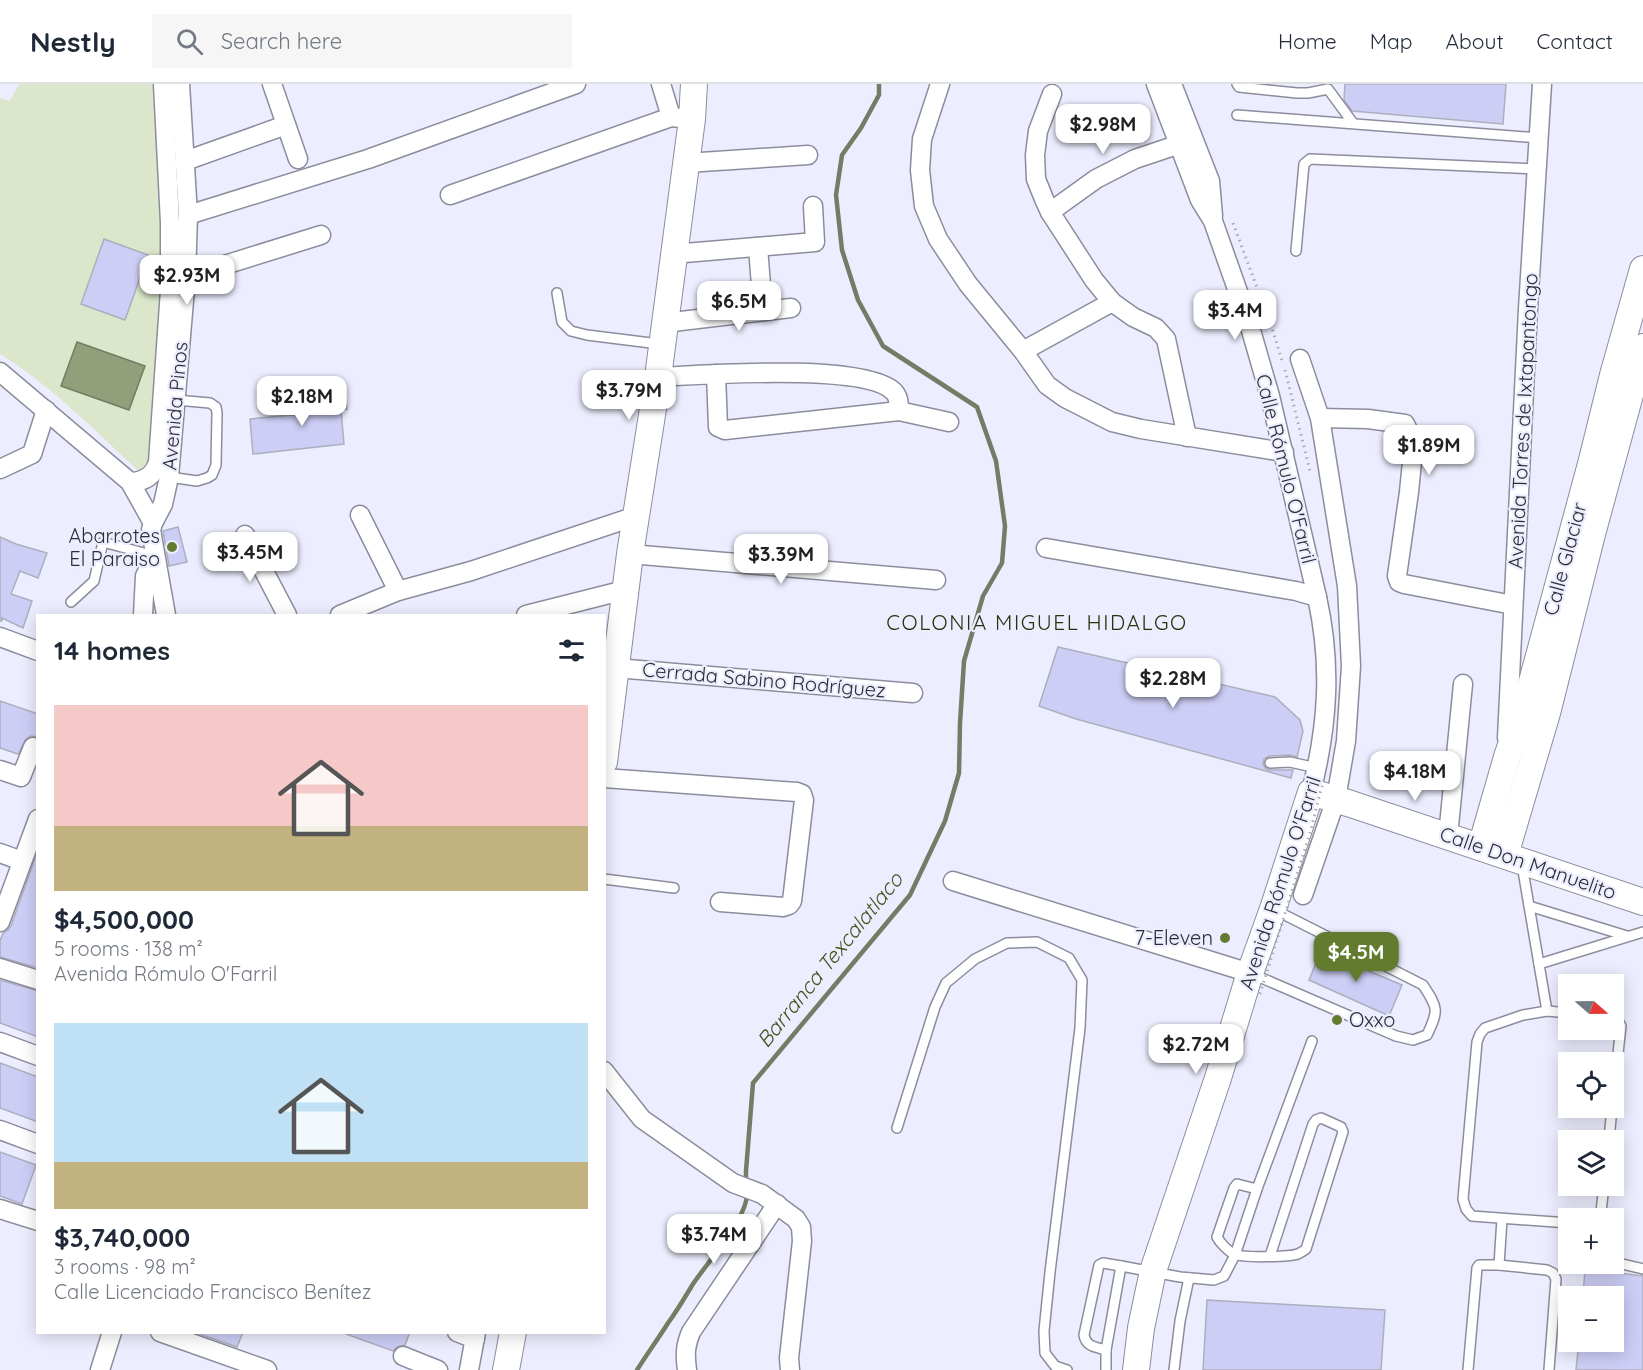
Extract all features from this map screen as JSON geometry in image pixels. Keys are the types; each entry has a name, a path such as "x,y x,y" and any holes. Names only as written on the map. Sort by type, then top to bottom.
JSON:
{"street":[{"name":"Avenida Pinos","path":"130,482 148,477 159,462 170,290 170,223 164,84"},
{"name":"Avenida Pinos","path":"166,614 152,537 153,523 163,504 169,477 186,277 188,215 180,84"},
{"path":"272,84 298,159"},
{"path":"188,215 368,159 576,84"},
{"path":"606,746 625,590 658,377 686,163 681,118 661,84"},
{"path":"681,118 694,84"},
{"path":"940,84 922,139 920,170 924,206 938,239 968,284 1023,351 1047,385 1065,398 1112,422 1141,429 1284,452"},
{"name":"Calle Rómulo O'Farril","path":"1046,548 1284,589 1317,597 1284,452 1248,320 1213,221 1200,200 1156,84"},
{"path":"1172,84 1210,181 1213,221"},
{"name":"Avenida Torres de Ixtapantongo","path":"1507,758 1528,309 1542,84"},
{"path":"1052,94 1038,131 1035,155 1036,179 1050,212 1094,280 1112,302 1133,317 1156,328 1166,339 1187,437"},
{"path":"450,195 681,118"},
{"path":"185,160 286,125"},
{"path":"1050,212 1106,174 1135,159 1180,144"},
{"path":"686,163 807,155"},
{"path":"673,254 815,242 813,206"},
{"path":"186,277 321,235"},
{"path":"758,247 763,311"},
{"name":"Calle Glaciar","path":"1481,847 1532,679 1643,269"},
{"path":"1023,351 1112,302"},
{"path":"663,334 763,311 790,308"},
{"name":"Calle Glaciar","path":"1513,857 1592,534 1643,347"},
{"path":"1300,359 1320,418 1347,586 1351,666 1346,741 1322,784 1303,895"},
{"path":"0,372 130,482 153,523"},
{"path":"658,377 783,372 822,374 883,385 895,392 899,411"},
{"path":"716,374 718,427 725,430 899,411 950,422"},
{"path":"0,469 32,454 46,411"},
{"path":"1320,418 1368,419 1404,424 1414,442 1396,576 1399,582 1404,585 1513,605"},
{"path":"360,514 398,591"},
{"path":"346,614 398,591 482,567 636,516"},
{"path":"245,535 286,614"},
{"path":"630,554 936,580"},
{"path":"143,614 145,576 155,556"},
{"path":"530,614 625,590"},
{"name":"Avenida Rómulo O'Farril","path":"1136,1370 1141,1328 1153,1271 1218,1078 1255,984 1273,909 1322,784 1327,688 1326,645 1317,597"},
{"path":"0,637 36,650"},
{"name":"Cerrada Sabino Rodríguez","path":"616,668 913,693"},
{"path":"1448,836 1463,684"},
{"path":"0,770 21,777 33,747 36,748"},
{"path":"606,778 802,794 804,800 792,901 789,905 783,907 720,902"},
{"name":"Calle Don Manuelito","path":"1322,784 1448,836 1643,902"},
{"path":"0,922 36,824"},
{"path":"0,853 22,861"},
{"path":"952,881 1255,984"},
{"path":"0,968 36,979"},
{"path":"0,1042 36,1055"},
{"path":"606,1074 642,1119 733,1183 770,1199 796,1218 801,1227 802,1241 789,1358 790,1370"},
{"path":"0,1130 36,1143"},
{"path":"687,1370 685,1345 691,1332 770,1199"},
{"path":"0,1209 36,1220"},
{"path":"100,1370 111,1334"},
{"path":"166,1334 267,1370"},
{"path":"506,1370 513,1334"},
{"path":"469,1370 476,1335"},
{"path":"403,1356 438,1370"}],"lane":[{"path":"1238,84 1239,87 1297,93 1308,93 1327,86 1353,123"},
{"path":"1237,115 1539,138"},
{"path":"1296,251 1304,164 1310,159 1538,169"},
{"path":"557,292 562,321 571,331 587,335 663,334"},
{"path":"169,477 202,480 212,475 216,465 216,406 210,403 176,400"},
{"path":"71,602 94,580 103,542 155,556"},
{"path":"1270,763 1290,762 1322,784"},
{"path":"1513,857 1529,906 1547,1011"},
{"path":"606,879 674,888"},
{"path":"1529,906 1629,936"},
{"path":"1255,984 1395,1036 1413,1040 1427,1035 1435,1019 1436,1005 1423,985 1273,909"},
{"path":"1539,964 1643,932"},
{"path":"897,1128 935,1006 946,983 975,959 1007,943 1037,942 1069,958 1082,980 1080,1028 1044,1331 1045,1353 1054,1366 1067,1370"},
{"path":"1558,1012 1547,1011 1523,1016 1485,1028 1480,1034 1463,1199 1466,1209 1473,1216 1558,1222"},
{"path":"1106,1350 1085,1342 1084,1335 1099,1265 1103,1263 1214,1281 1224,1276 1235,1255 1311,1041"},
{"path":"1257,1189 1237,1184 1234,1188 1217,1237 1219,1241 1235,1255 1270,1256 1296,1254 1306,1249 1343,1132 1341,1127 1321,1118 1313,1124 1270,1256"},
{"path":"1499,1265 1502,1219"},
{"path":"1624,1264 1643,1269"},
{"path":"1468,1370 1479,1265 1547,1270 1553,1273 1556,1279 1549,1370"},
{"path":"1106,1370 1106,1350 1121,1266"},
{"path":"1174,1370 1180,1321 1189,1278"}],"path":[{"path":"1255,984 1310,833 1322,784"}],"shaded area":[{"path":"19,84 155,84 163,224 155,422 151,457 140,472 55,395 0,354 0,98 10,101"},
{"path":"77,342 145,366 129,410 61,386"}],"building":[{"path":"1345,84 1506,84 1503,124 1352,111 1344,100"},
{"path":"104,239 148,255 125,320 81,304"},
{"path":"345,386 347,409 341,410 344,444 253,454 250,419 324,412 321,388"},
{"name":"Abarrotes El Paraiso","path":"178,527 187,562 169,566 163,531"},
{"path":"0,537 47,553 38,578 20,571 11,594 32,601 23,628 2,618 0,621"},
{"path":"1058,647 1275,697 1300,720 1303,731 1297,757 1269,756 1264,759 1263,764 1266,769 1270,770 1293,770 1291,778 1076,719 1039,706"},
{"path":"0,701 36,713 36,737 31,736 26,739 18,754 0,748"},
{"path":"36,856 36,967 0,957 0,941 3,933 11,926"},
{"path":"1321,951 1402,985 1389,1016 1309,980"},
{"path":"0,980 36,990 36,1036 0,1023"},
{"path":"0,1063 36,1076 36,1121 0,1108"},
{"path":"0,1152 36,1165 22,1204 0,1196"},
{"path":"1585,1274 1643,1276 1643,1370 1576,1370 1578,1352 1624,1352 1624,1286 1584,1286"},
{"path":"1207,1300 1385,1310 1381,1370 1203,1370"},
{"path":"200,1334 242,1334 237,1347"},
{"path":"346,1334 409,1334 405,1345 393,1351"}],"waterway":[{"name":"Barranca Texcalatlaco","path":"746,1185 753,1083 910,895 945,821 959,773 964,661 983,596 1002,563 1005,526 996,461 977,407 883,346 858,300 842,250 836,195 842,155 861,128 879,95 879,84"},
{"name":"Barranca Texcalatlaco","path":"637,1370 693,1284 726,1240 746,1203 747,1193"}],"place":[{"name":"Abarrotes El Paraiso","path":"172,547"},
{"name":"7-Eleven","path":"1225,938"},
{"name":"Oxxo","path":"1337,1020"}],"district":[{"name":"COLONIA MIGUEL HIDALGO","path":"1037,623"}]}
